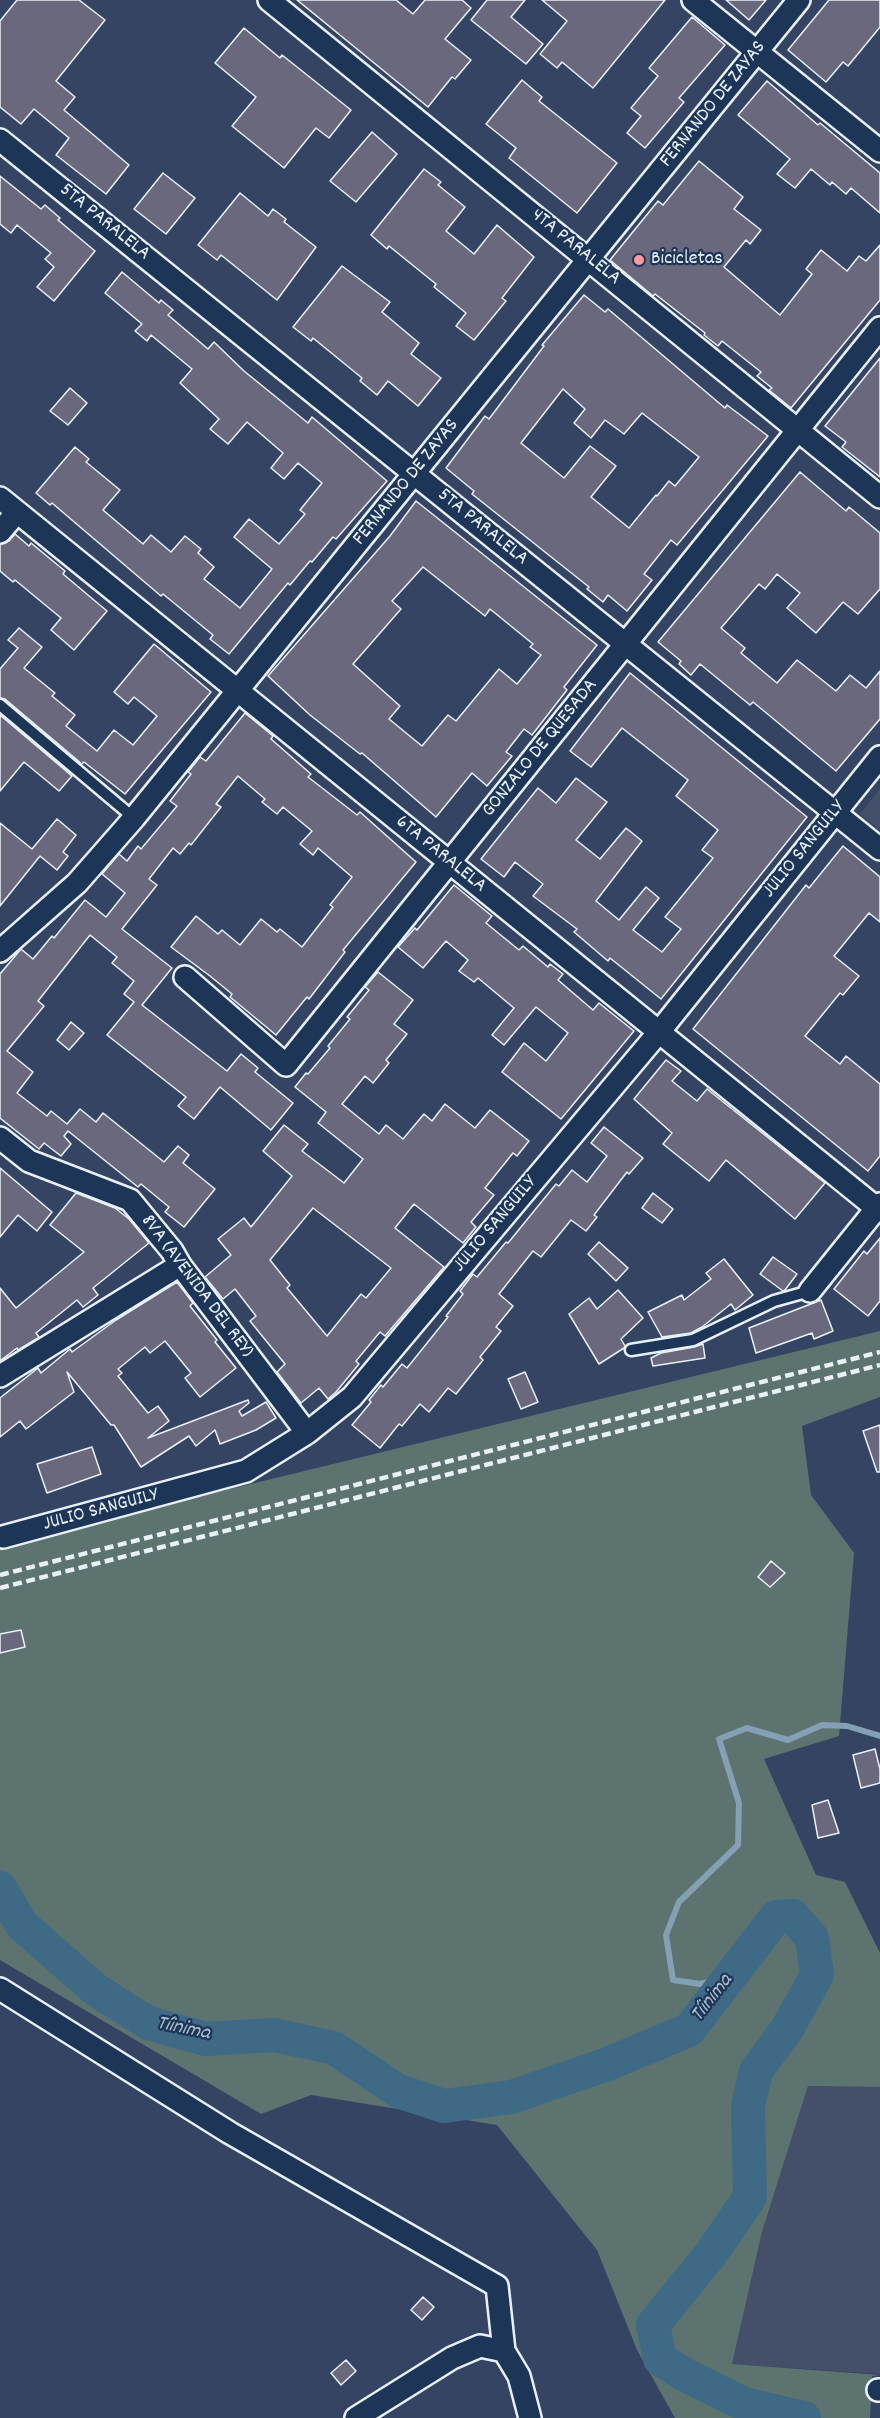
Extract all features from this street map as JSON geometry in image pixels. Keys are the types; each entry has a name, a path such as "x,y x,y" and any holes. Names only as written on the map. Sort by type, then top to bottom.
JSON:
{"street":[{"name":"4TA PARALELA","path":"269,0 880,497"},
{"path":"693,0 880,151"},
{"name":"FERNANDO DE ZAYAS","path":"0,951 77,883 134,818 800,0"},
{"name":"5TA PARALELA","path":"0,140 880,849"},
{"name":"GONZALO DE QUESADA","path":"186,977 286,1065 880,328"},
{"name":"6TA PARALELA","path":"0,498 659,1032 879,1207"},
{"path":"0,532 17,512"},
{"name":"JULIO SANGUILY","path":"3,1537 246,1471 307,1433 352,1398 659,1032 880,757"},
{"name":"8VA (AVENIDA DEL REY)","path":"0,1138 28,1161 130,1200 172,1251 180,1265 307,1433"},
{"path":"810,1291 879,1207"},
{"path":"0,1376 180,1265"},
{"path":"0,1989 230,2133 497,2286 504,2351 519,2376 530,2418"},
{"path":"356,2418 452,2358 480,2346 504,2351"}],"lane":[{"path":"0,705 134,818"},
{"path":"631,1350 693,1340 774,1301 810,1291"}],"shaded area":[{"path":"880,789 880,830 860,814"},
{"path":"808,2086 880,2087 880,2374 732,2364 762,2232"}],"green space":[{"path":"880,1331 880,1397 802,1426 811,1495 854,1553 839,1736 764,1759 816,1875 845,1882 880,1953 880,2087 808,2086 762,2232 732,2364 880,2375 872,2376 870,2418 675,2418 637,2350 597,2250 497,2125 311,2095 261,2114 0,1960 0,1545"}],"building":[{"path":"17,0 79,0 105,20 56,81 75,97 64,110 129,165 106,194 56,155 69,138 34,109 21,124 0,107 0,21"},
{"path":"297,0 396,0 413,14 425,0 462,0 471,8 445,39 471,60 455,79 452,77 428,107"},
{"path":"487,0 525,0 511,17 543,44 526,64 471,20"},
{"path":"542,0 665,0 593,88 562,62 557,68 540,54 567,21"},
{"path":"726,0 766,0 749,20"},
{"path":"829,0 880,0 880,27 848,66 843,62 826,82 788,50"},
{"path":"692,17 725,45 679,98 684,102 645,148 627,133 641,116 631,108 658,76 649,68"},
{"path":"244,28 280,58 282,55 351,110 329,138 316,128 284,168 232,126 256,97 215,63"},
{"path":"522,80 542,97 539,101 617,163 577,213 509,158 516,148 486,124"},
{"path":"767,81 818,125 820,123 880,173 880,213 851,188 846,194 832,182 830,185 811,169 795,188 777,174 790,159 738,115"},
{"path":"372,132 397,154 356,202 330,181"},
{"path":"699,161 743,197 734,209 761,230 750,244 746,240 724,267 780,315 812,274 806,269 821,250 847,271 859,256 866,261 880,245 880,300 791,408 769,390 772,388 757,376 761,372 722,341 718,346 704,335 705,333 655,294 653,296 610,260 658,201 663,205"},
{"path":"424,169 441,182 438,185 465,207 446,231 474,254 497,225 534,257 502,298 506,301 474,340 456,326 466,313 434,287 436,284 389,246 387,249 371,235"},
{"path":"163,173 195,198 166,234 134,209"},
{"path":"0,176 41,209 45,205 60,218 58,220 95,251 54,301 37,287 54,267 45,259 51,253 17,225 11,233 0,224"},
{"path":"240,193 268,216 273,209 286,219 284,222 316,247 277,300 221,255 217,260 198,245"},
{"path":"342,266 390,302 382,312 419,343 411,354 441,378 418,406 388,381 377,395 360,381 362,378 313,338 311,341 293,327"},
{"path":"122,272 159,303 161,300 173,310 168,315 208,349 214,342 244,371 308,423 312,417 387,481 336,539 333,537 290,585 288,583 229,654 210,639 213,635 163,594 161,596 52,503 50,505 36,493 75,447 89,459 86,462 120,490 103,510 143,544 151,535 171,552 185,536 201,549 198,553 214,567 204,579 240,608 272,569 234,537 249,519 279,544 305,514 300,510 322,483 298,463 284,479 271,468 283,453 247,422 228,444 210,429 219,419 180,383 192,369 151,335 147,341 135,331 142,324 105,293"},
{"path":"584,295 605,312 608,309 725,408 727,405 768,436 677,545 671,540 644,574 652,580 627,611 608,595 603,602 587,589 589,587 472,494 474,491 446,468 485,416 489,419 544,346 542,345","holes":["563,389 585,409 574,423 591,438 605,420 624,434 642,413 699,457 675,486 669,481 629,528 591,497 616,466 590,446 564,478 521,443"]},
{"path":"880,358 880,477 842,447 846,442 825,426"},
{"path":"70,388 87,403 68,425 50,411"},
{"path":"800,472 846,511 849,507 880,533 880,589 858,614 843,602 816,633 787,608 800,593 777,574 765,589 759,584 721,628 745,648 741,653 777,683 797,660 836,691 850,675 866,688 880,671 880,719 836,771 753,702 750,705 700,664 691,675 679,664 681,661 658,642"},
{"path":"416,501 597,645 564,687 567,690 532,735 524,729 506,752 512,756 487,786 472,773 436,817 362,753 360,754 310,715 268,676 390,536","holes":["423,567 485,616 490,609 533,644 530,647 541,655 517,684 499,669 456,721 448,715 422,746 389,719 400,706 353,664 401,609 392,601"]},
{"path":"15,534 29,546 31,543 65,571 63,574 107,611 74,650 51,630 61,618 15,580 13,582 0,571 0,544 9,541"},
{"path":"19,628 42,647 24,668 55,693 52,696 75,715 66,726 97,751 114,730 133,745 157,716 134,697 128,704 114,692 154,644 211,692 125,794 84,762 82,764 5,699 0,698 0,669 18,648 8,640"},
{"path":"630,673 807,817 661,999 610,958 608,961 574,932 577,929 533,896 543,884 515,862 504,877 481,859 538,788 556,803 576,778 607,802 576,840 600,859 626,828 642,841 596,901 619,920 646,887 659,898 633,930 662,952 681,929 665,917 713,858 702,850 718,830 676,796 688,780 622,728 591,767 570,751"},
{"path":"245,713 273,736 271,739 311,774 308,777 357,815 360,812 416,862 343,950 345,952 309,999 307,997 276,1035 230,997 232,994 171,947 196,916 218,934 222,930 240,945 261,919 277,932 280,929 302,947 333,907 330,905 352,877 318,848 313,855 300,844 312,831 283,807 277,814 262,802 265,799 238,776 216,804 221,807 191,845 189,843 180,854 173,848 149,879 157,885 122,929 172,968 142,1005 227,1071 241,1054 258,1068 255,1072 293,1103 271,1130 220,1087 194,1119 178,1106 186,1097 107,1035 134,1002 124,994 134,981 112,963 117,957 90,935 38,1001 44,1006 7,1051 33,1072 17,1093 47,1116 51,1111 67,1124 80,1109 96,1122 103,1113 164,1162 178,1146 189,1155 183,1163 215,1189 184,1227 165,1212 169,1207 141,1184 138,1187 68,1131 64,1136 71,1144 61,1156 44,1143 39,1149 0,1118 0,974 21,949 33,959 52,936 54,938 85,900 106,917 125,893 102,874 119,854 127,861 138,846 141,849 177,806 170,801 191,774 188,772 200,757 206,761"},
{"path":"0,715 72,776 59,791 24,762 0,791"},
{"path":"57,819 76,835 63,852 68,856 57,870 40,856 0,906 0,823 32,849"},
{"path":"843,846 880,877 880,922 869,913 834,956 859,976 843,995 840,993 805,1036 840,1064 846,1056 880,1084 880,1156 868,1171 693,1029 806,885 809,888"},
{"path":"454,885 492,916 486,923 519,950 523,946 548,967 550,964 563,974 558,980 593,1010 599,1003 634,1031 561,1119 502,1072 524,1043 546,1061 568,1033 536,1007 504,1045 492,1035 514,1008 478,978 474,982 459,971 468,960 446,941 423,968 398,947 415,928 417,930"},
{"path":"378,972 413,1000 394,1024 407,1034 386,1060 389,1063 373,1083 365,1076 342,1104 379,1134 386,1125 403,1139 424,1114 432,1121 445,1104 475,1128 490,1110 529,1141 517,1156 513,1153 485,1188 494,1195 471,1222 476,1227 463,1243 414,1204 395,1228 444,1267 385,1336 380,1332 356,1361 359,1364 336,1392 328,1399 319,1388 301,1403 277,1372 285,1364 250,1321 256,1316 235,1289 223,1299 205,1277 231,1255 218,1239 244,1218 251,1227 292,1176 263,1151 284,1125 308,1144 302,1151 344,1183 363,1159 318,1123 326,1112 295,1087 330,1048 328,1046 350,1019 347,1017 369,990 365,987","holes":["313,1208 391,1268 366,1298 361,1294 327,1336 287,1288 290,1285 270,1260"]},
{"path":"71,1022 84,1033 69,1050 57,1040"},
{"path":"666,1060 681,1071 672,1081 697,1101 707,1089 825,1183 795,1219 726,1160 709,1181 663,1144 672,1133 634,1099"},
{"path":"604,1127 643,1158 629,1174 627,1172 594,1215 597,1217 586,1231 571,1220 541,1257 533,1251 499,1294 513,1306 496,1327 501,1331 480,1357 483,1360 456,1394 448,1388 429,1412 420,1404 402,1426 399,1424 380,1448 352,1425 371,1402 369,1400 402,1364 407,1368 448,1317 446,1316 463,1294 460,1291 473,1274 477,1277 556,1184 559,1186 572,1170 587,1182 607,1156 591,1143"},
{"path":"0,1168 52,1212 37,1231 18,1215 0,1237"},
{"path":"76,1193 115,1208 129,1219 149,1243 93,1288 98,1295 83,1307 77,1300 36,1333 38,1338 18,1350 17,1348 0,1361 0,1288 16,1308 84,1252 50,1225"},
{"path":"653,1193 673,1209 662,1223 642,1208"},
{"path":"880,1238 880,1301 868,1316 834,1289 864,1251 867,1254"},
{"path":"599,1242 628,1268 616,1281 588,1254"},
{"path":"773,1257 797,1274 783,1291 760,1274"},
{"path":"724,1259 753,1295 735,1310 731,1304 691,1333 662,1337 648,1312 682,1295 684,1300 711,1279 706,1273"},
{"path":"177,1282 193,1303 190,1306 236,1368 200,1397 185,1378 191,1373 165,1341 150,1353 145,1347 118,1369 122,1373 118,1376 148,1413 158,1406 169,1421 148,1438 248,1400 249,1403 239,1411 242,1416 266,1402 276,1418 256,1430 220,1444 215,1430 196,1446 189,1436 141,1467 114,1425 111,1425 67,1372 74,1392 26,1429 20,1421 0,1437 0,1398 38,1368 41,1373 70,1349 72,1352 116,1320"},
{"path":"618,1290 643,1318 621,1339 624,1348 599,1364 569,1314 589,1298 597,1309"},
{"path":"821,1300 833,1331 814,1339 812,1333 756,1353 749,1328"},
{"path":"703,1344 705,1358 653,1366 651,1358 661,1353"},
{"path":"525,1372 538,1402 521,1409 508,1379"},
{"path":"880,1425 880,1472 877,1472 863,1431"},
{"path":"92,1447 101,1474 47,1493 37,1464"},
{"path":"771,1561 785,1573 770,1587 758,1577"},
{"path":"21,1630 25,1647 0,1653 0,1634"},
{"path":"875,1749 880,1769 880,1783 861,1788 853,1755"},
{"path":"828,1800 839,1833 818,1838 812,1805"},
{"path":"423,2297 434,2307 422,2320 411,2310"},
{"path":"346,2360 356,2371 341,2385 331,2373"}],"waterway":[{"path":"731,1976 700,1984 673,1980 666,1935 679,1902 738,1845 739,1803 719,1739 747,1728 788,1740 822,1725 847,1726 880,1736"},
{"name":"Tíinima","path":"0,1888 22,1925 96,1990 148,2023 206,2039 274,2035 334,2048 398,2091 444,2106 511,2097 605,2065 689,2030 776,1917 793,1916 812,1938 817,1975 787,2029 756,2071 748,2106 750,2197 710,2255 653,2325 660,2359 687,2376 744,2404 804,2418"}],"railway":[{"path":"0,1575 880,1352"},
{"path":"0,1588 880,1365"}],"place":[{"name":"Bicicletas","path":"639,260"}]}
